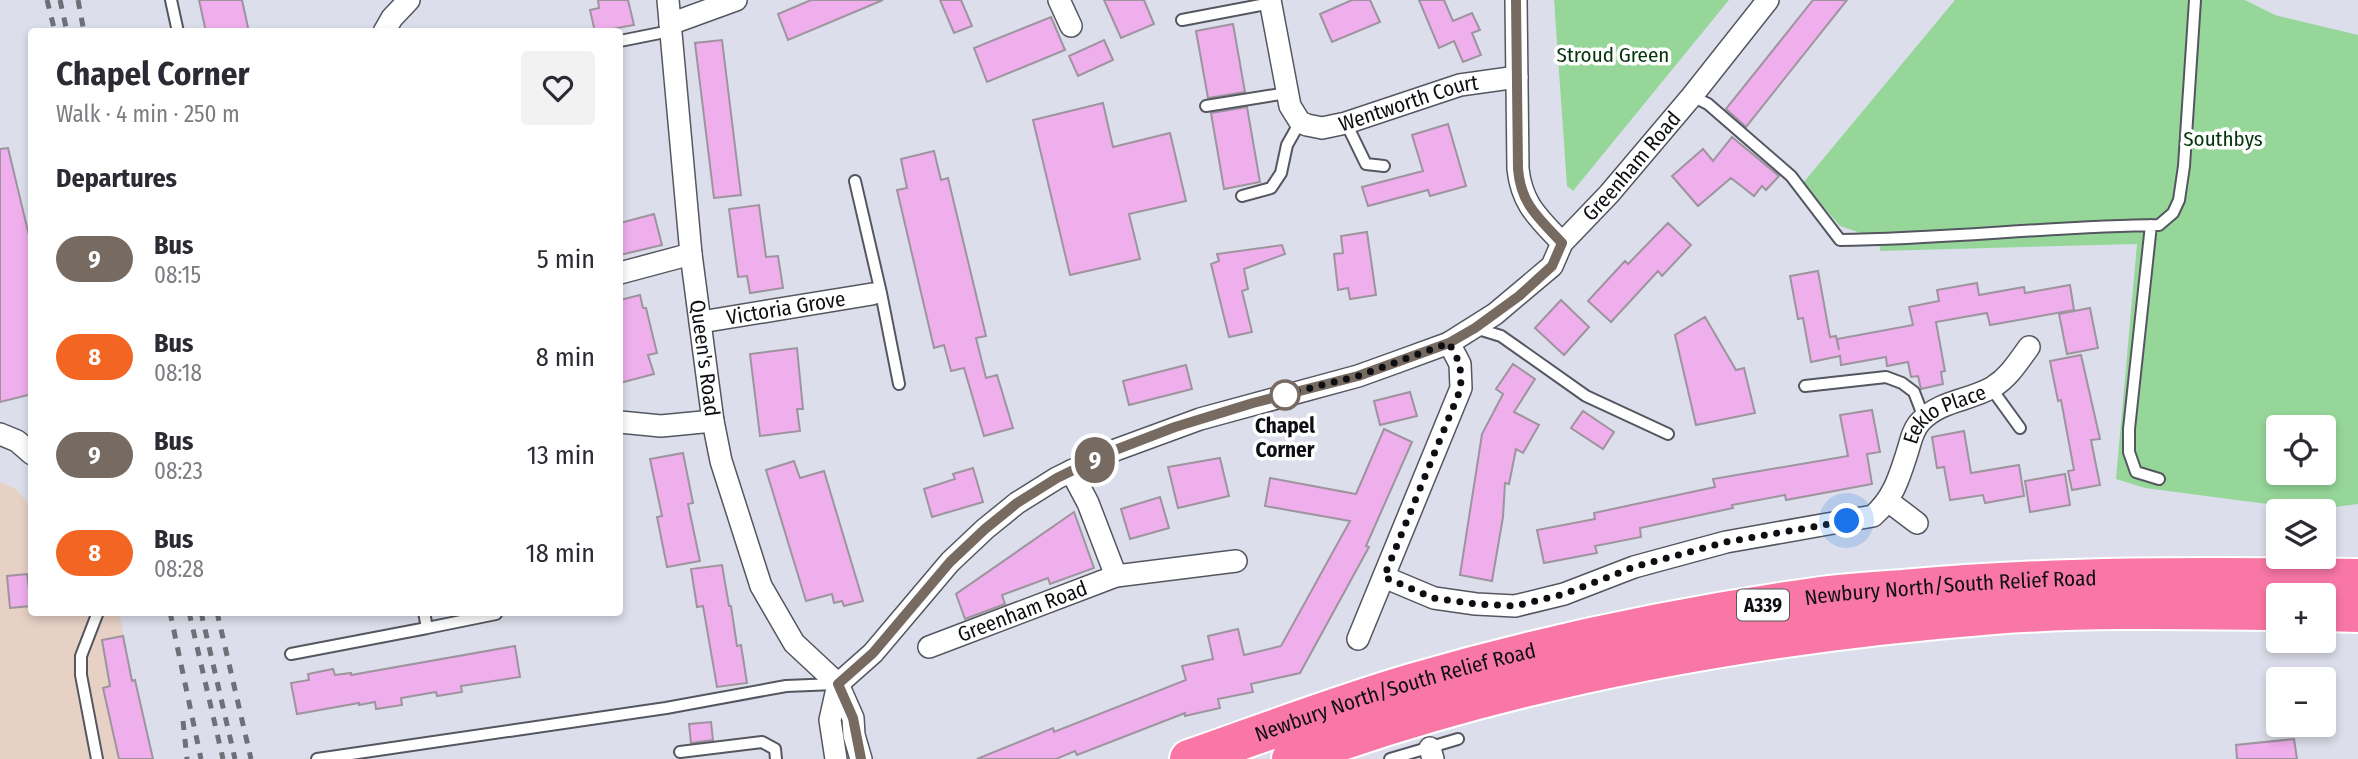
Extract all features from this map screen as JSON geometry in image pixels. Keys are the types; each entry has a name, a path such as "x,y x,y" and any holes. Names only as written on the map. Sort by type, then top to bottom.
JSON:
{"highway":[{"name":"Newbury North/South Relief Road","path":"1189,759 1345,703 1417,681 1566,643 1675,620 1805,598 1974,582 2054,579 2209,576 2358,578"},
{"name":"Newbury North/South Relief Road","path":"1291,759 1485,697 1602,671 1745,644 1837,631 1994,615 2088,611 2266,611"},
{"path":"2336,612 2358,613"}],"street":[{"path":"386,28 409,0"},
{"name":"Queen's Road","path":"668,0 691,254 713,421 725,474 761,586 794,643 838,684"},
{"path":"670,27 736,0"},
{"path":"1059,0 1071,26"},
{"path":"1516,0 1520,190 1531,209 1562,243"},
{"name":"Greenham Road","path":"838,684 873,653 950,562 985,529 1017,503 1072,471 1140,440 1200,419 1358,376 1449,343 1519,296 1552,266 1562,243 1609,194 1768,0"},
{"path":"1271,1 1290,106 1300,121"},
{"name":"Wentworth Court","path":"1300,121 1322,128 1346,123 1460,85 1517,77"},
{"path":"623,271 691,254"},
{"name":"Victoria Grove","path":"701,322 876,294"},
{"path":"1358,639 1461,388 1460,364 1449,343"},
{"name":"Eeklo Place","path":"1888,501 1897,485 1915,428 1924,418 1942,405 1991,388 2013,370 2029,347"},
{"path":"623,422 661,426 713,421"},
{"path":"0,434 17,441 28,451"},
{"path":"1072,471 1088,503 1116,576"},
{"path":"1384,577 1433,598 1515,606 1564,594 1634,567 1726,542 1873,516 1888,501 1917,523"},
{"name":"Greenham Road","path":"929,647 1116,576 1236,561"},
{"path":"836,759 830,720 838,684"},
{"path":"838,684 853,718 854,735 861,759"}],"lane":[{"path":"171,0 177,28"},
{"path":"1692,96 1708,104 1791,176 1840,240 1912,240 2058,227 2159,225 2173,213 2179,200 2184,166 2195,0"},
{"path":"1182,20 1271,1"},
{"path":"623,40 670,27"},
{"path":"1206,106 1287,93"},
{"path":"1242,196 1271,188 1282,173 1287,145 1300,121"},
{"path":"1346,123 1366,164 1384,166"},
{"path":"855,181 876,294 899,384"},
{"path":"2151,225 2129,429 2129,452 2136,472 2159,479"},
{"path":"1475,328 1501,336 1586,396 1668,434"},
{"path":"1805,386 1886,377 1902,383 1914,392 1924,418"},
{"path":"1991,388 2020,428"},
{"path":"96,616 81,656 81,675 97,759"},
{"path":"425,616 427,628"},
{"path":"290,654 486,616"},
{"path":"317,759 666,708 786,686 838,684"},
{"path":"1390,759 1432,753 1458,739"},
{"path":"680,751 762,742 775,749 776,759"}],"shaded area":[{"path":"0,482 16,489 28,503 28,616 120,616 149,759 0,759"}],"green space":[{"name":"Stroud Green","path":"1554,0 1729,0 1573,191 1567,186"},
{"name":"Southbys","path":"1955,0 2245,0 2275,15 2358,35 2358,504 2336,507 2336,499 2266,499 2266,504 2145,488 2116,479 2137,244 1880,251 1879,239 1840,226 1803,183"}],"building":[{"path":"199,0 242,0 248,28 205,28"},
{"path":"598,0 628,0 634,25 594,28 590,10 599,8"},
{"path":"811,0 883,0 788,40 778,14"},
{"path":"940,0 961,0 972,26 954,33"},
{"path":"1104,0 1144,0 1154,24 1121,38"},
{"path":"1352,0 1370,0 1380,22 1332,42 1320,14"},
{"path":"1419,0 1444,0 1453,21 1472,13 1480,30 1472,33 1481,55 1463,62 1454,41 1439,48"},
{"path":"1813,0 1847,0 1746,127 1726,109"},
{"path":"1051,17 1065,50 987,82 974,48"},
{"path":"1233,24 1245,92 1208,98 1196,31"},
{"path":"722,40 741,195 714,198 695,43"},
{"path":"1104,40 1113,60 1078,76 1069,56"},
{"path":"1103,103 1113,147 1170,133 1186,201 1129,214 1140,259 1070,275 1033,120"},
{"path":"1247,107 1260,182 1224,189 1211,113"},
{"path":"1448,124 1466,186 1430,196 1428,190 1368,206 1362,187 1423,171 1412,135"},
{"path":"1732,137 1779,176 1766,190 1762,186 1754,196 1731,178 1698,206 1672,176 1703,149 1713,161"},
{"path":"8,148 28,231 28,395 0,402 0,149"},
{"path":"934,151 941,180 948,178 986,336 976,338 986,378 997,375 1013,428 984,436 964,368 951,371 944,345 934,348 897,190 907,188 901,159"},
{"path":"759,205 766,257 778,256 783,288 750,293 747,276 738,277 729,209"},
{"path":"654,214 662,245 623,254 623,222"},
{"path":"1668,223 1691,245 1662,276 1658,271 1611,322 1588,301 1625,261 1628,264"},
{"path":"1367,232 1376,295 1350,299 1348,288 1338,290 1334,254 1343,253 1341,236"},
{"path":"1282,245 1285,254 1244,269 1248,289 1242,291 1252,332 1229,337 1211,264 1219,261 1217,254"},
{"path":"1818,271 1830,337 1836,336 1839,350 1837,339 1913,325 1909,307 1939,301 1937,290 1977,283 1979,295 2024,287 2025,293 2070,285 2074,310 1990,325 1987,313 1936,322 1945,371 1941,372 1943,384 1921,389 1918,376 1911,377 1908,362 1887,366 1886,357 1841,365 1840,356 1811,362 1803,318 1798,319 1790,276"},
{"path":"640,295 643,308 646,308 657,353 648,355 654,374 623,382 623,299"},
{"path":"1561,300 1589,327 1564,355 1535,328"},
{"path":"2090,308 2098,348 2067,354 2059,314"},
{"path":"1705,317 1736,370 1744,368 1755,413 1696,425 1675,335"},
{"path":"797,348 803,409 797,409 800,431 760,436 750,354"},
{"path":"2081,355 2100,439 2091,440 2100,485 2072,490 2068,471 2074,470 2061,400 2058,401 2050,361"},
{"path":"1513,364 1535,379 1514,412 1539,425 1523,453 1516,449 1509,484 1505,483 1503,517 1492,581 1460,575 1482,434 1503,394 1496,389"},
{"path":"1186,365 1192,389 1129,405 1123,381"},
{"path":"1410,392 1417,416 1380,425 1374,401"},
{"path":"1872,410 1880,452 1867,454 1872,484 1786,500 1785,495 1732,505 1733,508 1640,528 1641,537 1595,546 1597,553 1544,563 1537,530 1595,519 1594,513 1715,487 1713,479 1848,456 1840,415"},
{"path":"1583,411 1614,432 1603,449 1571,428"},
{"path":"1384,429 1412,442 1366,546 1369,547 1300,673 1251,684 1253,692 1218,699 1220,708 1185,716 1185,713 1077,755 1075,751 1056,759 977,759 1053,728 1054,732 1186,680 1182,666 1213,659 1208,636 1238,629 1244,655 1281,646 1350,521 1265,506 1270,478 1356,494"},
{"path":"1964,431 1971,473 2019,465 2024,496 1985,503 1983,495 1950,500 1944,467 1937,468 1932,437"},
{"path":"683,453 693,503 688,504 700,561 667,567 657,517 662,516 650,459"},
{"path":"1220,458 1229,496 1178,508 1168,467"},
{"path":"794,461 800,478 824,471 863,601 844,606 842,601 834,603 832,594 806,601 766,470"},
{"path":"973,468 983,502 932,517 924,489 955,479 953,474"},
{"path":"2065,474 2070,505 2030,512 2025,481"},
{"path":"1160,497 1169,528 1130,539 1121,509"},
{"path":"1074,512 1094,568 1050,584 1048,578 1002,595 1005,604 965,619 956,594"},
{"path":"722,565 737,646 741,645 747,683 717,687 703,606 697,607 691,569"},
{"path":"27,574 28,606 10,608 7,576"},
{"path":"123,636 153,759 119,759 103,688 110,686 102,640"},
{"path":"515,646 520,677 461,686 462,692 437,696 436,692 401,698 402,705 376,709 375,702 359,703 297,714 291,683 309,680 308,674 333,669 335,675 351,675"},
{"path":"711,722 713,740 691,743 689,724"},
{"path":"2294,739 2297,759 2237,759 2236,745"}],"railway":[{"path":"47,0 54,28"},
{"path":"60,0 66,28"},
{"path":"78,0 83,28"},
{"path":"171,616 201,759"},
{"path":"190,616 223,759"},
{"path":"202,616 235,759"},
{"path":"218,616 251,759"},
{"path":"183,721 187,759"}],"bus line":[{"name":"9","path":"861,759 854,735 853,718 838,684 873,653 950,562 1017,503 1057,478 1150,436 1253,403 1358,376 1449,343 1495,314 1552,266 1562,243 1531,209 1520,190 1516,0"}],"place":[{"name":"Chapel Corner","path":"1285,395"}],"route":[{"path":"1285,395 1279,396 1358,376 1449,343 1460,364 1461,388 1384,577 1433,598 1515,606 1564,594 1634,567 1726,542 1847,521"}]}
